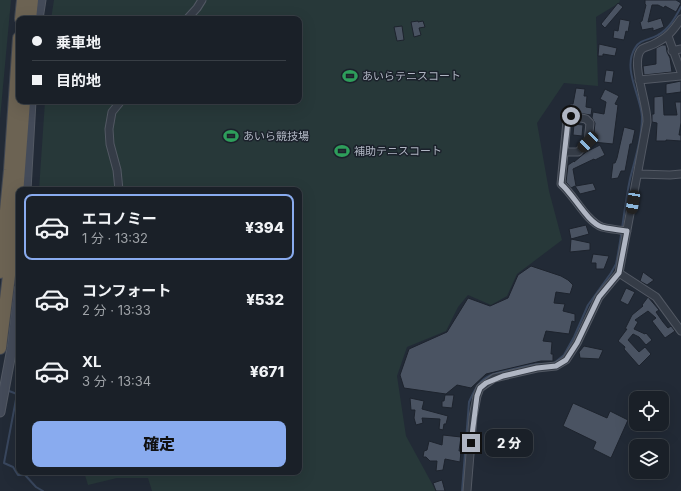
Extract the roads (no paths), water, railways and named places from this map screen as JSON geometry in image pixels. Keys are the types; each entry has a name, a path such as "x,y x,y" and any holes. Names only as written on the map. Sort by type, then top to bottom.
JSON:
{"highway":[{"path":"21,16 23,0"},
{"path":"30,16 32,0"},
{"path":"0,272 16,78"},
{"path":"18,187 24,104"},
{"path":"0,348 16,208"}],"street":[{"path":"38,16 41,0"},
{"path":"190,16 202,0"},
{"path":"467,491 473,417 480,388 494,378 537,368 556,366 566,360 577,343 599,297 619,273 648,112 639,80 637,65 638,54 642,49 668,36 681,19"},
{"path":"668,36 672,51 681,72"},
{"path":"672,51 681,49"},
{"path":"639,80 681,76"},
{"path":"26,187 32,104"},
{"path":"119,104 112,112 109,129 110,144 117,170 119,187"},
{"path":"564,152 578,152 588,142 590,123 586,119 571,116 568,121 564,152 561,184 570,191 592,222 602,227 627,231"},
{"path":"638,174 681,174"},
{"path":"619,273 656,297 681,332"},
{"path":"0,412 12,348 16,315"}],"waterway":[{"path":"553,364 564,355 574,337 588,305 616,264 630,179 642,125 641,109 631,74 630,65 632,56 637,45 662,33 669,26 681,7"},
{"path":"462,491 469,402 476,388 484,379 492,375 523,366 543,364"},
{"path":"9,391 16,394"},
{"path":"16,399 4,463 13,467 16,472"},
{"path":"18,475 25,475"},
{"path":"25,475 36,487 43,491"}],"place":[{"name":"あいらテニスコート","path":"350,76"},
{"name":"あいら競技場","path":"231,136"},
{"name":"補助テニスコート","path":"342,151"}]}
